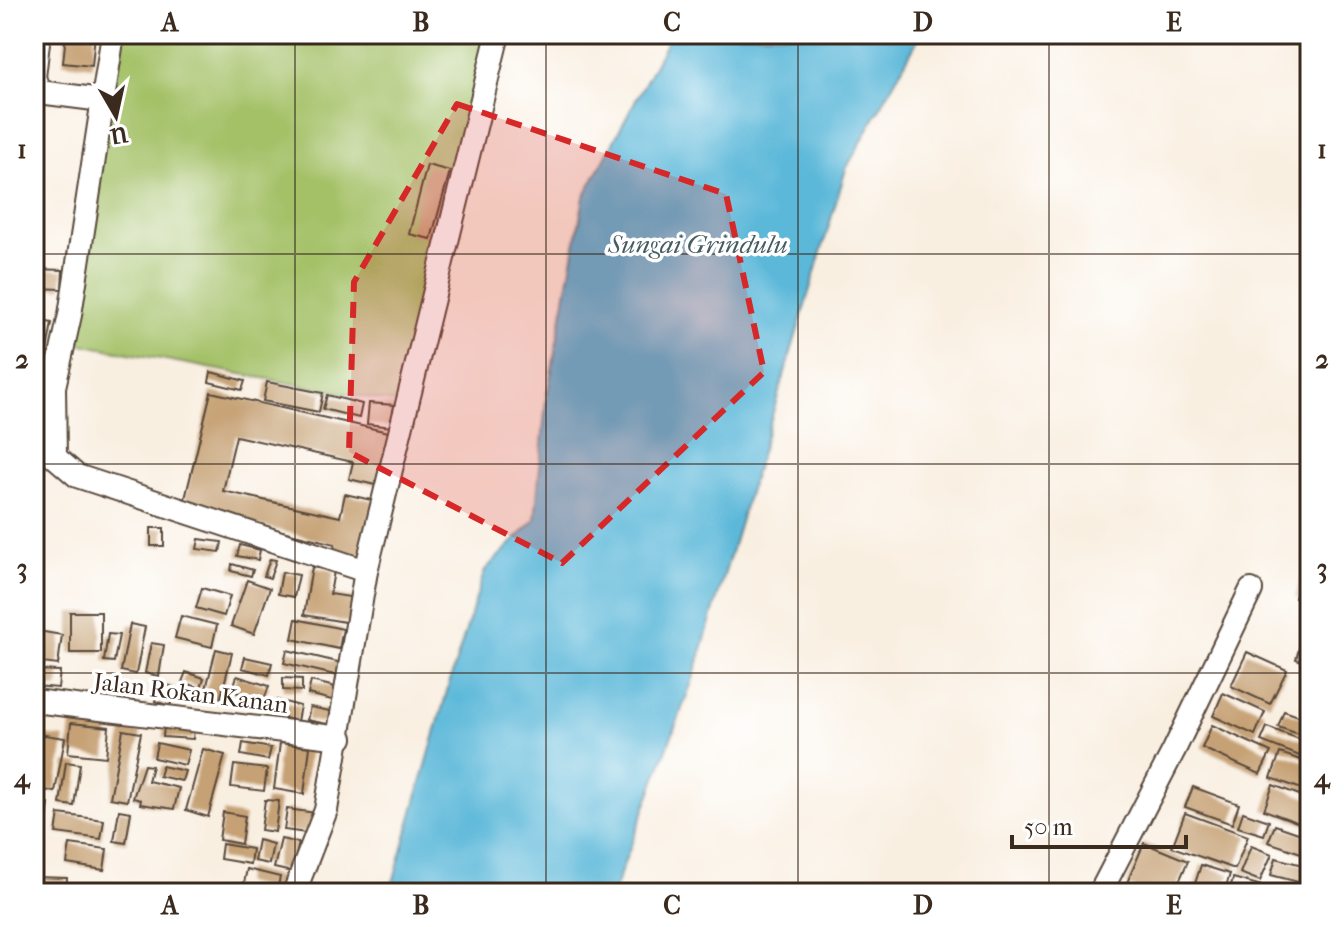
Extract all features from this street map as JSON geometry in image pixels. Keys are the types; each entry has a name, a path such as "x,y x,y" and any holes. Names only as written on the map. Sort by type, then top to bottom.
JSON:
{"street":[{"path":"39,34 34,77 39,92 102,100"},
{"path":"113,34 70,315 44,386 55,457 77,476 366,571"},
{"path":"294,893 326,810 341,738 366,571 498,34"},
{"path":"1100,893 1174,750 1251,590"},
{"name":"Jalan Rokan Kanan","path":"34,701 341,738"}],"highlighted area":[{"path":"457,104 726,194 764,372 562,563 349,452 354,282"}],"green space":[{"path":"115,34 498,34 407,405 75,343"}],"water":[{"name":"Sungai Grindulu","path":"671,34 921,34 846,169 693,679 613,893 390,893 485,570 535,520 546,401 584,197"}],"building":[{"path":"66,34 95,34 92,66 63,63"},
{"path":"427,165 450,171 431,239 409,234"},
{"path":"34,219 39,219 36,256 34,256"},
{"path":"34,269 63,270 62,289 34,288"},
{"path":"34,319 52,323 44,367 34,365"},
{"path":"211,372 245,381 242,390 209,382"},
{"path":"267,382 323,393 319,412 263,401"},
{"path":"211,392 397,434 384,487 349,479 353,462 236,436 223,491 340,517 345,494 380,502 367,560 333,552 335,544 183,507"},
{"path":"327,395 362,404 359,418 323,409"},
{"path":"369,403 394,405 392,427 367,424"},
{"path":"151,528 164,528 164,546 151,546"},
{"path":"199,539 222,542 220,552 197,549"},
{"path":"240,545 260,550 258,560 237,556"},
{"path":"1306,557 1310,558 1310,602 1295,598"},
{"path":"270,559 276,560 270,578 264,576"},
{"path":"232,564 253,570 251,576 231,571"},
{"path":"312,567 334,571 330,594 356,598 351,623 304,615"},
{"path":"282,572 299,575 294,597 278,594"},
{"path":"247,580 270,588 254,634 231,626"},
{"path":"202,588 230,596 224,616 196,608"},
{"path":"70,612 101,612 101,653 70,653"},
{"path":"181,616 217,625 212,647 175,638"},
{"path":"296,619 343,629 339,649 292,639"},
{"path":"130,624 145,627 136,674 121,671"},
{"path":"38,631 62,635 58,665 34,662"},
{"path":"108,634 119,635 114,662 104,661"},
{"path":"1302,639 1310,642 1310,664 1296,659"},
{"path":"151,643 164,645 159,676 145,673"},
{"path":"216,649 232,653 220,701 204,697"},
{"path":"287,650 342,663 339,676 284,663"},
{"path":"1247,652 1287,670 1270,704 1231,686"},
{"path":"245,657 272,663 269,675 242,668"},
{"path":"36,670 60,671 58,688 35,686"},
{"path":"186,672 204,678 201,688 182,682"},
{"path":"237,676 269,686 264,700 232,691"},
{"path":"283,678 302,679 302,691 283,690"},
{"path":"311,681 339,688 336,701 308,694"},
{"path":"1310,682 1310,710 1301,707"},
{"path":"160,683 176,688 170,706 155,701"},
{"path":"1223,693 1265,712 1255,735 1213,716"},
{"path":"277,700 300,706 297,721 273,715"},
{"path":"310,707 335,712 332,725 307,720"},
{"path":"1284,711 1310,720 1310,738 1278,727"},
{"path":"71,723 109,727 106,757 68,753"},
{"path":"1212,725 1271,752 1260,774 1202,748"},
{"path":"164,726 194,729 193,739 163,737"},
{"path":"1267,727 1310,743 1310,760 1261,741"},
{"path":"123,730 141,733 127,801 110,798"},
{"path":"38,734 65,738 55,792 34,788"},
{"path":"157,743 189,750 185,765 154,758"},
{"path":"243,743 271,748 268,760 241,755"},
{"path":"280,743 310,747 304,794 274,789"},
{"path":"203,749 225,755 208,817 186,810"},
{"path":"1280,753 1310,763 1310,792 1271,778"},
{"path":"66,762 80,764 74,806 60,804"},
{"path":"144,765 152,766 148,781 179,788 174,809 140,804 141,800 133,798"},
{"path":"234,765 267,769 264,791 231,787"},
{"path":"162,766 185,771 182,781 159,776"},
{"path":"1273,785 1310,799 1310,827 1264,810"},
{"path":"1193,787 1239,804 1232,824 1185,807"},
{"path":"265,800 279,801 275,832 261,830"},
{"path":"34,803 49,804 46,827 34,826"},
{"path":"287,809 316,813 314,834 284,830"},
{"path":"119,810 131,812 126,843 114,841"},
{"path":"223,812 245,816 241,844 219,840"},
{"path":"1243,812 1269,821 1264,835 1238,827"},
{"path":"1185,813 1248,836 1235,869 1172,847"},
{"path":"59,814 104,820 101,839 56,833"},
{"path":"1275,825 1310,837 1310,856 1268,842"},
{"path":"281,839 299,843 292,872 274,868"},
{"path":"258,840 273,844 269,864 254,861"},
{"path":"1144,843 1188,861 1174,893 1144,893 1126,885"},
{"path":"70,844 107,849 104,870 67,864"},
{"path":"222,844 252,849 250,864 220,859"},
{"path":"1251,846 1272,854 1260,881 1240,873"},
{"path":"1276,858 1310,867 1310,885 1271,875"},
{"path":"1201,865 1230,874 1224,893 1192,893"},
{"path":"247,869 280,877 277,891 244,883"},
{"path":"34,877 67,878 66,893 34,893"},
{"path":"1233,878 1269,888 1267,893 1229,893"}]}
